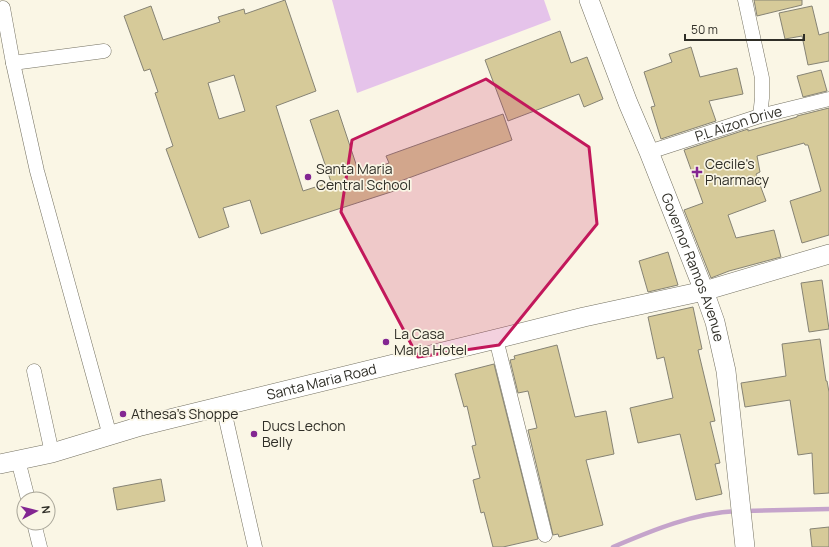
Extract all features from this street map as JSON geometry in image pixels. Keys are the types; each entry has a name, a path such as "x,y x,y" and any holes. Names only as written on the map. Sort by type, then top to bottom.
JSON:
{"main road":[{"name":"Governor Ramos Avenue","path":"589,0 628,103 649,152 715,322 726,371 745,547"},
{"name":"Santa Maria Road","path":"0,464 52,453 141,426 584,317 704,291 829,254"}],"street":[{"path":"746,0 762,78 760,116"},
{"path":"3,8 13,63 37,171 110,436"},
{"path":"13,63 104,51"},
{"name":"P.L Aizon Drive","path":"649,152 760,116 829,99"},
{"path":"496,339 545,535"},
{"path":"34,370 52,453"},
{"path":"223,406 255,547"},
{"path":"18,460 26,491"},
{"path":"36,531 40,547"}],"highlighted area":[{"path":"486,79 589,147 597,224 499,345 418,357 341,212 352,140"}],"shaded area":[{"path":"332,0 544,0 551,20 357,93"}],"building":[{"path":"285,0 316,91 276,106 303,191 331,182 310,120 338,110 359,173 389,163 386,156 503,114 512,140 395,183 397,190 261,234 250,200 223,208 229,227 199,238 166,149 173,146 155,93 158,92 150,69 144,71 124,16 151,6 163,40 220,22 218,17 244,9 245,14","holes":["234,75 245,111 219,119 208,83"]},
{"path":"754,0 802,0 802,5 757,16"},
{"path":"812,6 819,35 829,32 829,61 808,65 802,36 785,39 779,13"},
{"path":"560,31 571,63 587,57 603,99 584,107 579,94 508,121 485,60"},
{"path":"691,47 700,77 737,68 743,94 709,101 716,121 661,139 651,107 655,106 644,72 672,62 669,54"},
{"path":"821,70 827,91 803,97 797,76"},
{"path":"829,108 829,235 802,243 790,201 821,191 808,145 805,145 804,143 757,156 760,172 756,174 766,201 728,215 736,238 774,230 781,257 729,271 711,278 684,210 703,203 684,150 748,129 748,131"},
{"path":"668,252 678,285 648,292 639,261"},
{"path":"822,280 829,329 809,332 801,283"},
{"path":"693,307 702,349 698,350 715,421 710,422 720,463 715,464 722,494 696,500 680,434 638,443 630,408 673,398 664,357 657,359 648,317"},
{"path":"820,339 829,392 829,493 814,494 812,453 798,455 790,400 745,407 741,383 786,376 782,344"},
{"path":"557,345 575,417 606,411 614,454 586,460 603,525 559,537 558,534 553,535 528,430 537,428 528,391 518,393 510,360 515,359 514,356"},
{"path":"494,364 538,539 503,547 493,547 484,512 481,513 473,480 480,478 472,446 476,445 467,406 464,407 455,374"},
{"path":"161,479 165,501 117,510 113,488"},
{"path":"829,527 829,547 812,547 810,529"}],"waterway":[{"path":"745,511 829,509"},
{"path":"613,547 674,523 705,515 737,511"}],"place":[{"name":"Cecile's Pharmacy","path":"697,172"},
{"name":"Santa Maria Central School","path":"308,177"},
{"name":"La Casa Maria Hotel","path":"386,342"},
{"name":"Athesa's Shoppe","path":"123,414"},
{"name":"Ducs Lechon Belly","path":"254,434"}]}
